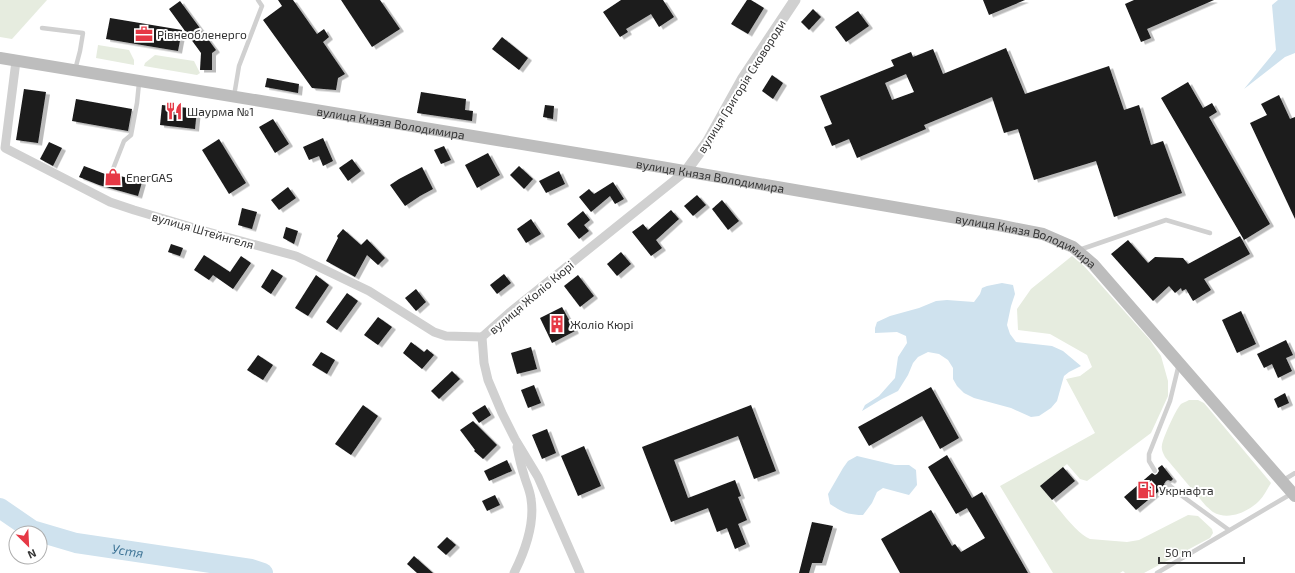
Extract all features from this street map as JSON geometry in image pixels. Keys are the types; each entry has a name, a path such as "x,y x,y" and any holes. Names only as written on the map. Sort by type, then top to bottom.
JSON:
{"main road":[{"name":"вулиця Князя Володимира","path":"0,58 686,171 1043,234 1072,247 1093,264 1294,495"}],"street":[{"name":"вулиця Григорія Сковороди","path":"686,171 708,142 743,78 795,0"},
{"name":"вулиця Штейнгеля","path":"16,61 5,148 110,202 201,230 296,256 369,291 434,332 446,336 482,337"},
{"name":"вулиця Жоліо Кюрі","path":"580,573 538,477 515,439 488,380 484,363 482,337 509,313 686,171"},
{"path":"514,573 530,530 532,515 531,498 515,439"}],"lane":[{"path":"234,96 239,66 262,6 258,0"},
{"path":"42,28 83,33 75,70"},
{"path":"113,168 124,141 131,135 137,103 139,81"},
{"path":"1077,251 1166,220 1210,234"},
{"path":"1154,471 1149,461 1149,454 1170,401 1179,363"},
{"path":"1282,481 1295,473"},
{"path":"1168,484 1229,530"},
{"path":"1157,573 1229,530 1294,495"}],"shaded area":[{"path":"0,0 47,0 12,39 0,37"},
{"path":"98,45 129,50 134,60 134,65 96,58"},
{"path":"155,55 194,61 200,73 197,75 144,66 145,63"},
{"path":"1072,256 1084,266 1150,340 1161,356 1168,381 1168,396 1151,433 1087,481 1080,479 1067,464 1041,486 1071,523 1084,536 1090,539 1127,542 1139,540 1188,515 1198,516 1212,529 1213,533 1210,538 1144,573 1125,573 1123,571 1120,573 1053,573 1000,486 1095,433 1066,379 1080,376 1092,367 1087,355 1050,334 1018,330 1017,309 1031,289"},
{"path":"1189,400 1198,400 1204,403 1271,483 1259,501 1244,512 1225,516 1212,512 1164,456 1162,445 1170,424 1181,404"}],"water":[{"path":"1278,0 1295,0 1295,53 1285,57 1244,89 1276,50 1272,5"},
{"path":"1002,283 1013,285 1015,294 1007,325 1010,334 1016,342 1052,346 1063,351 1081,366 1064,376 1057,401 1051,408 1039,416 1031,417 1011,408 974,398 964,393 957,386 953,379 953,368 948,360 939,354 928,352 918,357 913,363 908,375 898,391 862,411 865,405 879,396 895,378 898,357 907,343 906,336 897,332 875,333 877,322 890,316 919,308 936,301 947,300 974,302 980,294 982,288"},
{"path":"857,456 895,465 909,465 916,470 917,485 909,495 883,488 877,492 872,503 863,515 849,514 842,511 830,504 828,494 848,461"}],"building":[{"path":"278,0 293,0 317,34 324,29 329,37 323,42 345,74 338,78 336,90 312,88 263,20 282,6"},
{"path":"341,0 380,0 400,29 372,47"},
{"path":"621,0 663,0 674,17 659,27 651,14 626,29 628,32 620,37 603,12"},
{"path":"747,0 751,0 764,8 748,34 731,24"},
{"path":"983,0 1025,0 989,15"},
{"path":"1134,0 1214,0 1147,29 1151,38 1141,42 1125,4"},
{"path":"180,1 216,50 212,53 212,70 200,70 201,53 169,9"},
{"path":"813,9 821,17 809,30 801,22"},
{"path":"858,11 869,26 846,42 835,27"},
{"name":"Рівнеобленерго","path":"110,18 182,30 178,51 106,39"},
{"path":"502,37 528,58 519,70 492,49"},
{"path":"1006,48 1025,94 1109,66 1124,110 1139,105 1151,145 1163,141 1182,193 1114,217 1096,161 1034,180 1018,129 1004,133 992,97 924,125 926,129 857,158 849,139 832,146 824,127 832,124 820,96 894,66 891,60 911,52 913,57 933,49 943,74","holes":["906,74 914,92 892,100 885,83"]},
{"path":"772,75 783,83 773,99 762,91"},
{"path":"267,78 299,84 298,93 265,87"},
{"path":"1188,82 1203,108 1212,103 1217,112 1209,117 1270,224 1244,240 1161,98"},
{"path":"24,89 46,92 38,143 16,140"},
{"path":"421,92 466,99 465,110 473,111 472,121 417,113"},
{"path":"1279,95 1290,119 1295,117 1295,219 1250,123 1267,115 1261,104"},
{"path":"76,99 132,109 128,131 72,121"},
{"path":"162,105 197,109 195,129 160,125"},
{"path":"545,105 554,106 553,119 543,117"},
{"path":"273,119 289,144 275,153 259,127"},
{"path":"323,138 333,161 323,166 319,156 309,160 303,147"},
{"path":"219,139 246,183 229,194 202,150"},
{"path":"49,142 62,148 53,166 40,159"},
{"path":"444,146 451,160 441,164 434,150"},
{"path":"488,153 500,175 477,188 465,165"},
{"path":"352,159 361,171 348,181 339,168"},
{"path":"84,166 105,174 106,172 142,182 138,196 99,185 79,177"},
{"path":"519,166 533,179 524,189 510,175"},
{"path":"422,167 433,189 405,206 390,185"},
{"path":"559,171 565,184 546,193 539,181"},
{"path":"613,182 624,199 615,204 610,196 591,212 579,197 589,189 594,194"},
{"path":"288,187 296,198 279,210 271,200"},
{"path":"697,195 706,205 693,216 684,206"},
{"path":"722,200 739,221 728,230 712,209"},
{"path":"242,208 257,212 252,229 238,225"},
{"path":"671,210 679,219 656,240 662,248 651,256 632,232 643,224 648,230"},
{"path":"583,211 590,220 584,225 589,231 579,239 567,224"},
{"path":"531,219 541,234 526,243 517,229"},
{"path":"286,227 298,231 294,244 283,238"},
{"path":"343,229 361,245 367,239 385,258 378,265 367,255 355,277 326,261 338,238 337,236"},
{"path":"1240,236 1250,254 1204,279 1211,290 1193,301 1186,289 1182,291 1181,288 1175,293 1169,286 1153,301 1111,254 1128,240 1148,263 1155,257 1183,258 1188,264"},
{"path":"171,244 183,248 180,256 168,252"},
{"path":"621,252 631,264 617,276 607,264"},
{"path":"204,255 230,272 241,256 251,263 233,289 213,275 209,280 194,270"},
{"path":"272,269 283,276 271,294 261,287"},
{"path":"504,274 511,283 497,294 490,285"},
{"path":"316,275 329,285 308,316 295,308"},
{"path":"578,275 594,296 580,307 564,286"},
{"path":"416,289 426,302 416,311 405,298"},
{"path":"347,293 358,301 337,330 326,322"},
{"name":"Жоліо Кюрі","path":"562,307 575,331 552,343 540,318"},
{"path":"1241,311 1256,344 1237,353 1222,320"},
{"path":"378,317 392,327 378,345 364,335"},
{"path":"1286,340 1293,355 1286,358 1292,371 1278,378 1272,364 1264,368 1257,354"},
{"path":"411,342 424,352 427,349 434,355 422,369 403,353"},
{"path":"531,347 537,369 517,374 511,353"},
{"path":"321,352 335,360 327,374 312,365"},
{"path":"258,355 273,365 263,380 247,370"},
{"path":"452,371 460,379 439,399 431,391"},
{"path":"534,385 541,403 528,408 521,390"},
{"path":"931,387 959,438 940,449 922,416 869,446 858,427"},
{"path":"1285,393 1289,403 1278,408 1274,399"},
{"path":"363,405 378,416 351,455 335,444"},
{"path":"485,405 491,415 479,423 472,413"},
{"path":"751,405 776,471 754,479 738,436 674,460 688,498 735,480 741,496 738,497 747,520 738,524 746,544 735,549 727,528 717,532 708,508 671,522 642,447"},
{"path":"473,421 497,445 483,459 474,451 475,450 460,430"},
{"path":"547,429 556,453 542,459 532,435"},
{"path":"584,446 601,486 578,496 561,456"},
{"path":"947,455 972,498 982,492 1028,573 900,573 881,539 931,510 952,546 955,544 961,552 985,538 967,508 956,514 928,467"},
{"path":"507,460 512,471 489,481 484,471"},
{"name":"Укрнафта","path":"1162,465 1173,479 1171,481 1166,481 1164,484 1165,486 1136,510 1124,497 1152,473 1155,475 1157,474 1159,471 1158,468"},
{"path":"1063,467 1075,481 1052,500 1040,486"},
{"path":"495,495 500,505 487,511 482,501"},
{"path":"812,522 833,526 822,563 812,563 809,573 799,573"},
{"path":"447,537 456,545 446,555 437,547"},
{"path":"414,556 433,573 417,573 407,564"}],"waterway":[{"name":"Устя","path":"0,508 32,530 76,543 251,569 263,573"}],"place":[{"name":"Рівнеобленерго","path":"144,34"},
{"name":"Шаурма №1","path":"174,111"},
{"name":"EnerGAS","path":"113,177"},
{"name":"Жоліо Кюрі","path":"557,324"},
{"name":"Укрнафта","path":"1146,490"}]}
